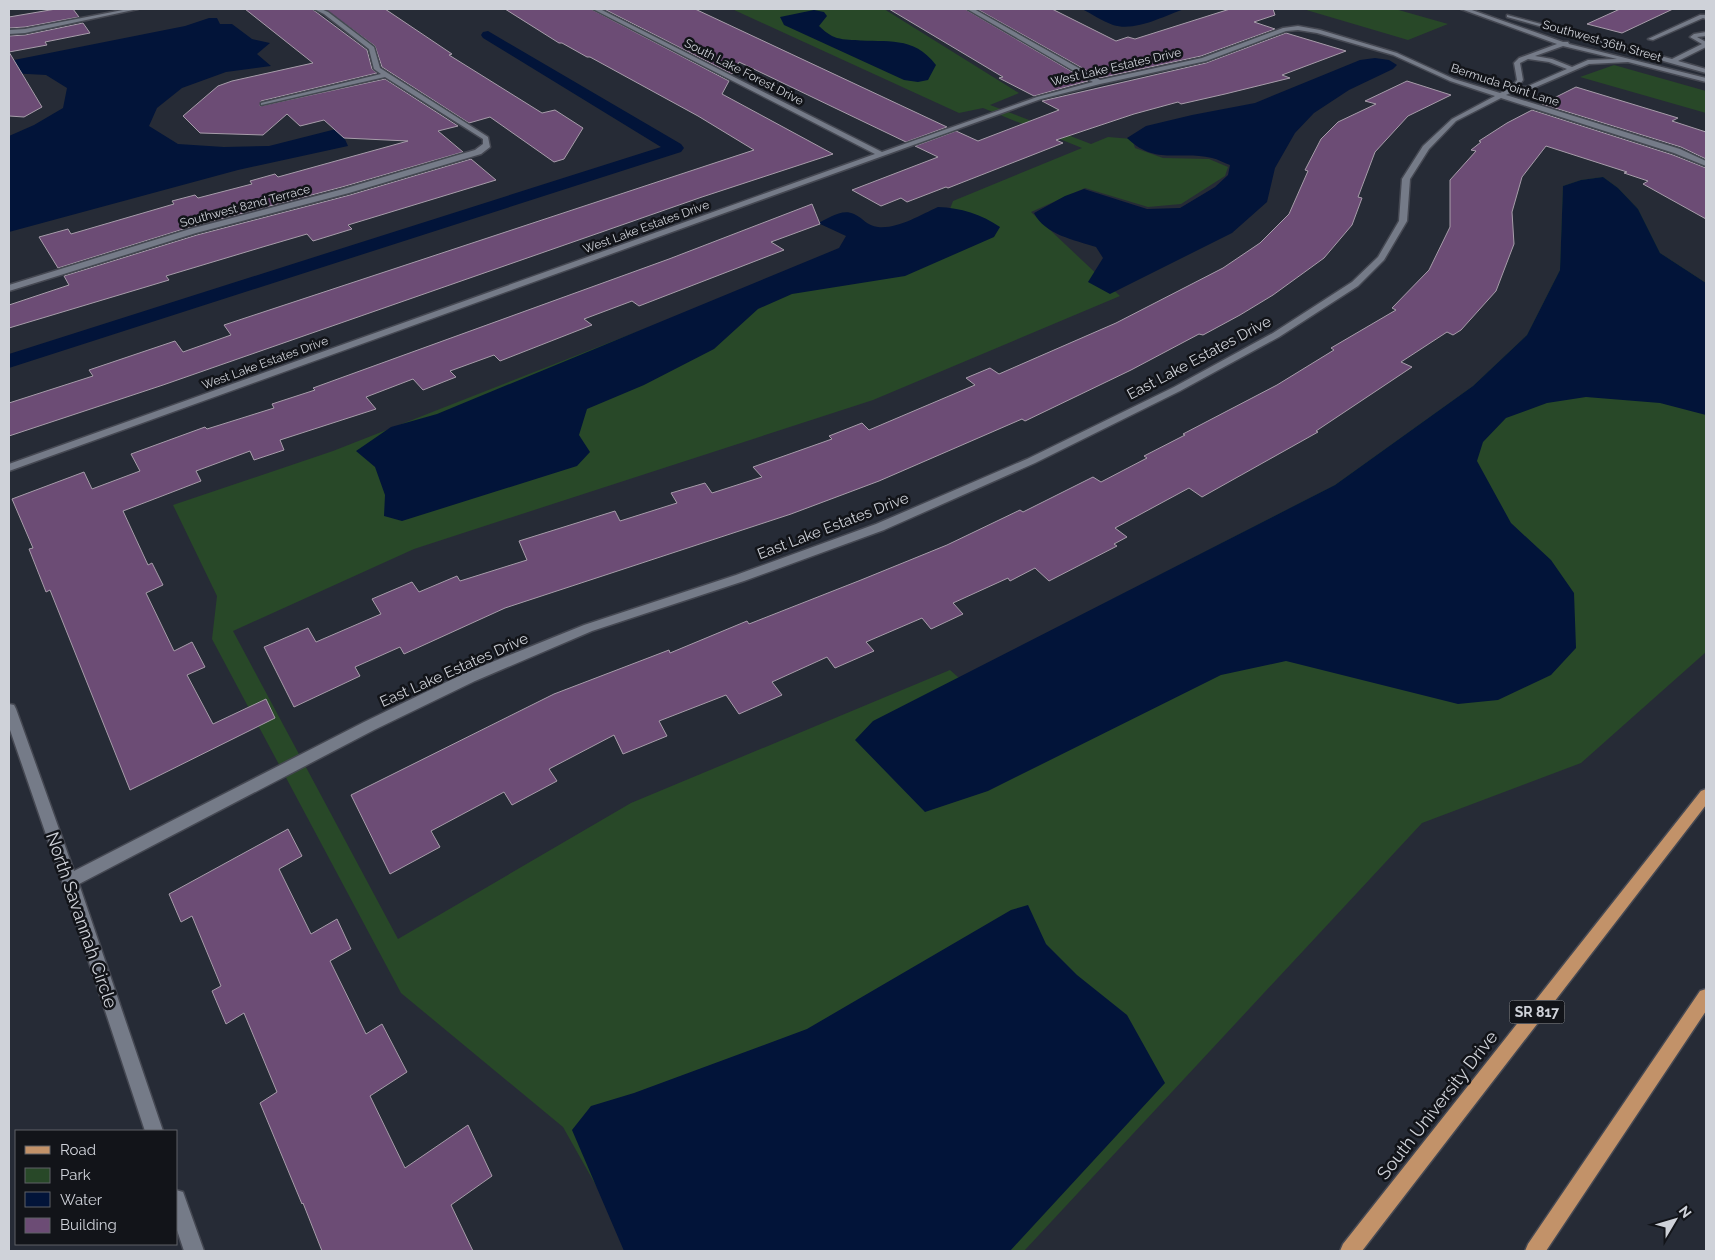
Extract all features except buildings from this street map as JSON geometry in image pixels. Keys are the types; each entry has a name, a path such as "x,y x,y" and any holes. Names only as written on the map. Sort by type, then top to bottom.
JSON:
{"main road":[{"name":"South University Drive","path":"1350,1251 1706,795"},
{"path":"1535,1251 1706,997"}],"street":[{"path":"9,31 25,31 116,9"},
{"path":"108,11 135,9"},
{"path":"317,9 326,13 372,48 377,69 386,75"},
{"name":"South Lake Forest Drive","path":"596,9 882,156"},
{"path":"970,9 1098,82"},
{"name":"Southwest 36th Street","path":"1464,9 1563,44 1706,80"},
{"name":"Southwest 36th Street","path":"1498,12 1538,25 1706,71"},
{"path":"1651,40 1702,16 1706,17"},
{"name":"West Lake Estates Drive","path":"9,468 882,156 1039,98 1098,82 1204,60 1285,30 1298,28"},
{"name":"Bermuda Point Lane","path":"1298,28 1318,31 1395,54 1452,80 1677,151 1706,164"},
{"path":"1706,34 1693,37 1706,44"},
{"path":"1513,90 1520,80 1517,63 1527,57 1574,39 1586,37"},
{"path":"1671,62 1706,44"},
{"path":"1527,57 1550,60 1572,69"},
{"name":"East Lake Estates Drive","path":"70,881 369,726 470,676 588,628 740,578 880,527 1031,461 1177,389 1268,339 1355,284 1381,258 1402,221 1406,179 1426,148 1454,120 1513,90 1527,89 1588,62 1626,61"},
{"path":"263,104 386,75"},
{"name":"Southwest 82nd Terrace","path":"9,288 192,231 346,191 478,152 487,145 486,138 386,75"},
{"name":"North Savannah Circle","path":"9,708 70,881 154,1130"},
{"path":"178,1205 194,1251"}],"green space":[{"path":"732,9 884,9 1019,93 990,105 1091,144 1108,137 1132,139 1135,148 1163,158 1209,159 1228,167 1225,176 1181,204 1148,207 1085,188 1031,212 1120,296 873,400 414,549 233,631 398,939 631,803 950,670 959,678 1335,485 1473,386 1527,335 1560,270 1563,186 1581,180 1603,177 1618,188 1638,209 1660,253 1706,283 1706,652 1581,763 1422,823 1024,1251 633,1251 563,1127 401,993 212,639 217,596 173,505 333,451 950,209 953,201 1082,148 983,108 959,113"},
{"path":"1303,9 1395,9 1448,24 1408,40"},
{"path":"1614,65 1706,91 1706,113 1580,77"}],"water":[{"path":"1082,9 1184,9 1140,25 1122,27 1113,25"},
{"path":"814,10 824,12 827,16 819,26 832,36 846,40 899,42 918,49 936,65 928,80 918,82 904,80 784,25 780,17"},
{"path":"209,18 217,18 220,24 232,24 252,39 270,43 257,54 271,66 226,72 182,88 157,108 149,126 178,144 224,147 269,146 340,128 348,146 238,170 9,232 9,136 34,125 63,108 67,88 46,75 9,73 9,61 185,26"},
{"path":"1375,58 1389,60 1397,65 1393,69 1349,90 1314,113 1295,133 1275,168 1267,202 1232,233 1110,294 1088,282 1103,258 1096,247 1053,232 1045,227 1034,213 1065,196 1084,189 1147,209 1180,208 1215,187 1228,175 1230,165 1200,156 1158,155 1138,147 1127,138 1146,126 1255,103 1360,60"},
{"path":"1603,177 1618,188 1638,209 1660,253 1706,283 1706,415 1660,403 1586,397 1547,403 1506,418 1483,442 1477,461 1511,523 1551,560 1574,593 1576,648 1551,675 1498,700 1458,704 1286,661 1221,675 988,791 925,812 855,740 873,721 1335,485 1473,386 1527,335 1560,270 1563,186 1581,180"},
{"path":"938,207 970,212 1000,227 994,237 905,276 792,294 758,309 714,349 644,385 587,409 579,435 590,452 577,466 402,521 384,516 385,495 375,467 356,451 391,427 437,414 839,248 846,236 818,223 836,214 849,212 871,225 886,227 909,221"},
{"path":"1028,905 1046,944 1077,975 1127,1015 1165,1083 1010,1251 624,1251 572,1130 591,1106 634,1093 807,1029 1011,910"}],"waterway":[{"path":"9,361 675,148 488,35"}]}
